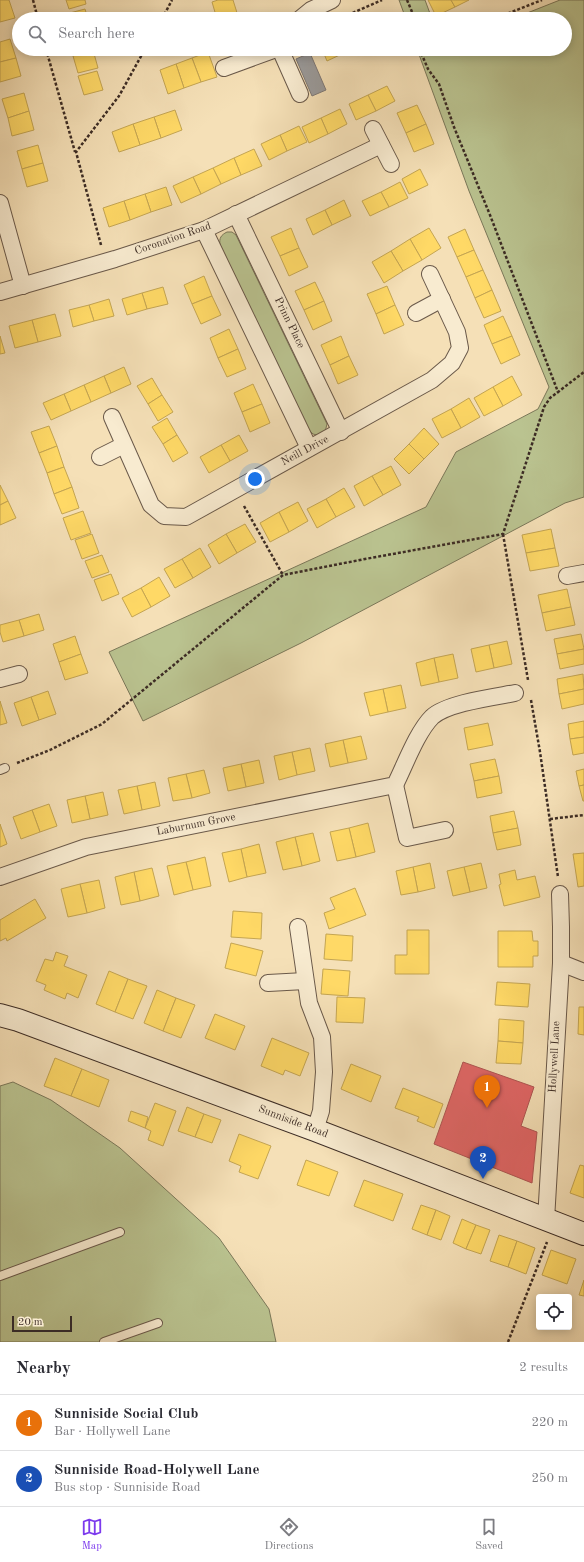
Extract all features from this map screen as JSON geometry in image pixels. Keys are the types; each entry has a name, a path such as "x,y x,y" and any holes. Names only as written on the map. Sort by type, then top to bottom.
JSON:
{"main road":[{"name":"Sunniside Road","path":"0,1015 26,1022 315,1130 584,1234"}],"street":[{"path":"309,12 332,0"},
{"path":"224,68 257,56"},
{"path":"283,56 300,94"},
{"path":"373,129 391,164"},
{"name":"Coronation Road","path":"0,292 106,262 204,230 381,145"},
{"path":"0,203 23,286"},
{"name":"Prinn Place","path":"236,214 341,432"},
{"path":"204,230 309,448"},
{"name":"Neill Drive","path":"112,418 151,505 164,516 186,518 432,380 452,363 460,348 457,332 430,274"},
{"path":"416,313 442,299"},
{"path":"100,457 124,445"},
{"path":"567,576 584,573"},
{"path":"0,679 19,674"},
{"path":"445,830 407,838 395,785 423,728 433,716 453,706 515,692"},
{"name":"Laburnum Grove","path":"0,877 86,847 395,785"},
{"name":"Hollywell Lane","path":"550,1222 561,963 562,927 560,894"},
{"path":"298,927 308,1003 322,1037 324,1072 321,1111 315,1130"},
{"path":"561,963 584,972"},
{"path":"268,983 305,981"}],"lane":[{"path":"0,1276 120,1232"},
{"path":"104,1342 158,1323"}],"path":[{"path":"33,0 36,12"},
{"path":"166,12 172,0"},
{"path":"355,12 382,0"},
{"path":"407,0 412,12"},
{"path":"512,12 542,0"},
{"path":"48,56 106,262"},
{"path":"76,152 119,96 141,56"},
{"path":"422,56 428,69 439,84 454,127 490,215 558,392"},
{"path":"528,682 503,534 544,407 550,398 584,372"},
{"path":"234,490 283,575"},
{"path":"3,769 50,750 102,724 283,575 503,534"},
{"path":"531,697 560,894"},
{"path":"550,819 584,815"},
{"path":"508,1342 550,1222"}],"green space":[{"path":"399,0 425,0 429,12 403,12"},
{"path":"560,0 584,0 584,497 565,503 301,643 143,721 109,652 426,507 456,452 538,409 549,387 469,191 420,56 572,56 572,12 530,12"},
{"path":"227,232 232,232 236,235 327,424 325,432 317,435 313,434 309,430 220,245 221,237"},
{"path":"13,1082 51,1100 120,1148 219,1238 269,1309 276,1342 0,1342 0,1086"}],"building: Homes":[{"path":"0,0 9,0 13,12 12,19 0,22"},
{"path":"66,0 85,0 86,4 69,9"},
{"path":"218,0 233,0 237,12 215,12 212,2"},
{"path":"428,0 451,0 455,7 444,12 434,12"},
{"path":"451,0 469,0 455,7"},
{"path":"85,9 86,12 74,12"},
{"path":"10,39 12,45 12,56 15,56 16,58 0,62 0,42"},
{"path":"73,56 95,56 98,68 78,73"},
{"path":"197,56 209,56 217,77 201,82 192,58"},
{"path":"325,56 338,56 327,61"},
{"path":"16,58 21,76 0,82 0,62"},
{"path":"192,58 201,82 184,88 176,64"},
{"path":"176,64 184,88 168,94 160,70"},
{"path":"97,71 103,90 84,95 78,76"},
{"path":"387,86 395,101 376,111 368,95"},
{"path":"24,93 29,111 8,118 2,99"},
{"path":"368,95 376,111 356,120 349,104"},
{"path":"417,105 426,124 406,133 397,113"},
{"path":"340,109 347,124 328,134 321,118"},
{"path":"175,110 182,130 161,138 154,117"},
{"path":"29,111 34,130 12,136 8,118"},
{"path":"154,117 161,138 140,145 133,124"},
{"path":"321,118 328,134 309,143 302,127"},
{"path":"133,124 140,145 119,152 112,132"},
{"path":"426,124 434,144 414,152 406,133"},
{"path":"299,126 307,142 287,151 280,135"},
{"path":"280,135 287,151 269,160 261,144"},
{"path":"38,145 43,163 22,169 17,151"},
{"path":"254,149 262,166 241,175 234,158"},
{"path":"234,158 241,175 221,184 213,168"},
{"path":"43,163 48,181 27,187 22,169"},
{"path":"213,168 221,184 201,194 193,177"},
{"path":"420,169 428,185 409,194 402,179"},
{"path":"193,177 201,194 181,203 173,186"},
{"path":"400,182 408,198 389,207 381,192"},
{"path":"166,187 172,205 151,212 145,194"},
{"path":"381,192 389,207 370,216 362,201"},
{"path":"145,194 151,212 130,220 124,201"},
{"path":"344,200 351,216 332,225 325,210"},
{"path":"124,201 130,220 109,227 103,208"},
{"path":"325,210 332,225 313,235 306,219"},
{"path":"291,228 299,248 280,256 271,237"},
{"path":"429,228 441,248 422,260 410,239"},
{"path":"465,229 474,250 457,257 448,237"},
{"path":"410,239 422,260 403,271 391,251"},
{"path":"299,248 308,267 289,276 280,256"},
{"path":"474,250 483,270 466,277 457,257"},
{"path":"391,251 403,271 384,283 372,262"},
{"path":"483,270 492,290 475,298 466,277"},
{"path":"204,276 212,296 192,304 184,285"},
{"path":"315,282 324,301 304,310 295,291"},
{"path":"387,286 395,305 376,314 367,294"},
{"path":"163,287 168,304 147,309 142,293"},
{"path":"492,290 501,311 484,318 475,298"},
{"path":"142,293 147,309 127,315 122,299"},
{"path":"212,296 221,315 201,324 192,304"},
{"path":"109,299 114,316 94,321 89,305"},
{"path":"324,301 332,321 313,330 304,310"},
{"path":"89,305 94,321 73,327 69,310"},
{"path":"395,305 404,325 384,334 376,314"},
{"path":"55,314 61,336 38,342 32,320"},
{"path":"503,316 512,336 492,344 484,325"},
{"path":"32,320 38,342 15,348 9,326"},
{"path":"229,329 238,349 218,358 210,338"},
{"path":"0,336 5,353 0,354"},
{"path":"341,336 349,356 330,365 321,345"},
{"path":"512,336 520,355 501,364 492,344"},
{"path":"238,349 246,369 227,377 218,358"},
{"path":"349,356 358,375 338,384 330,365"},
{"path":"124,367 131,384 111,393 104,376"},
{"path":"104,376 111,393 91,402 84,385"},
{"path":"512,376 522,395 503,406 493,387"},
{"path":"152,378 162,395 148,404 137,386"},
{"path":"253,384 262,404 242,412 234,393"},
{"path":"84,385 91,402 71,411 64,394"},
{"path":"493,387 503,406 484,416 474,398"},
{"path":"64,394 71,411 51,420 43,403"},
{"path":"162,395 173,412 158,421 148,404"},
{"path":"469,398 480,417 461,428 451,409"},
{"path":"262,404 270,423 250,432 242,412"},
{"path":"451,409 461,428 442,438 432,419"},
{"path":"167,418 177,435 163,444 152,427"},
{"path":"49,426 57,446 39,453 31,432"},
{"path":"424,428 439,444 424,459 409,444"},
{"path":"177,435 188,453 173,462 163,444"},
{"path":"239,435 248,451 230,461 221,445"},
{"path":"409,444 424,459 409,474 394,459"},
{"path":"221,445 230,461 209,473 200,457"},
{"path":"57,446 64,467 47,473 39,453"},
{"path":"391,466 401,485 383,495 372,476"},
{"path":"64,467 72,487 54,494 47,473"},
{"path":"372,476 383,495 364,506 354,486"},
{"path":"0,485 8,501 0,505"},
{"path":"72,487 79,508 62,514 54,494"},
{"path":"344,488 355,507 336,517 326,499"},
{"path":"326,499 336,517 317,528 307,509"},
{"path":"8,501 16,518 0,525 0,505"},
{"path":"298,502 308,521 289,532 279,512"},
{"path":"83,511 91,533 71,540 63,518"},
{"path":"279,512 289,532 270,542 260,523"},
{"path":"245,524 256,542 237,553 226,534"},
{"path":"551,529 555,548 526,553 522,535"},
{"path":"92,534 99,553 82,559 75,540"},
{"path":"226,534 237,553 219,564 208,545"},
{"path":"200,548 211,567 193,578 182,559"},
{"path":"555,548 559,566 530,571 526,553"},
{"path":"102,555 109,572 92,578 85,561"},
{"path":"182,559 193,578 175,588 164,569"},
{"path":"111,574 119,594 102,601 94,580"},
{"path":"159,577 170,596 151,607 141,588"},
{"path":"141,588 151,607 132,617 122,598"},
{"path":"567,589 571,607 542,613 538,595"},
{"path":"571,607 575,625 546,631 542,613"},
{"path":"39,614 44,630 24,636 19,620"},
{"path":"19,620 24,636 3,642 0,632 0,625"},
{"path":"581,634 584,649 557,654 554,639"},
{"path":"75,636 81,654 59,662 53,644"},
{"path":"507,641 512,664 494,668 489,645"},
{"path":"489,645 494,668 476,672 471,649"},
{"path":"584,649 584,664 560,669 557,654"},
{"path":"81,654 88,673 65,680 59,662"},
{"path":"453,654 458,678 439,682 434,658"},
{"path":"434,658 439,682 421,686 416,663"},
{"path":"583,674 584,689 559,694 557,679"},
{"path":"401,685 406,708 388,712 383,689"},
{"path":"383,689 388,712 370,716 364,693"},
{"path":"584,689 584,704 562,709 559,694"},
{"path":"48,691 56,714 39,720 31,697"},
{"path":"31,697 39,720 22,726 14,703"},
{"path":"0,701 7,723 0,725"},
{"path":"584,721 584,737 570,739 568,724"},
{"path":"488,723 493,745 468,750 464,728"},
{"path":"361,736 367,759 348,763 343,740"},
{"path":"584,737 584,753 573,755 570,739"},
{"path":"343,740 348,763 330,767 325,744"},
{"path":"310,748 315,771 297,775 292,752"},
{"path":"292,752 297,775 279,780 274,756"},
{"path":"495,759 499,776 474,781 470,764"},
{"path":"259,760 264,783 246,787 241,764"},
{"path":"241,764 246,787 228,791 223,768"},
{"path":"584,769 584,785 579,786 576,771"},
{"path":"204,770 210,793 192,798 186,774"},
{"path":"186,774 192,798 173,801 168,778"},
{"path":"499,776 502,793 477,798 474,781"},
{"path":"155,782 160,806 142,810 137,786"},
{"path":"584,785 584,801 583,801 579,786"},
{"path":"137,786 142,810 124,814 118,790"},
{"path":"103,792 108,815 90,819 85,796"},
{"path":"85,796 90,819 72,823 67,800"},
{"path":"49,804 57,826 40,832 32,810"},
{"path":"32,810 40,832 21,839 13,817"},
{"path":"514,811 518,828 493,833 490,816"},
{"path":"368,823 375,852 356,857 349,828"},
{"path":"0,824 7,844 0,847"},
{"path":"349,828 356,857 337,861 330,832"},
{"path":"518,828 521,845 497,850 493,833"},
{"path":"313,833 320,861 302,866 295,837"},
{"path":"295,837 302,866 283,870 276,842"},
{"path":"259,844 266,873 247,877 241,849"},
{"path":"241,849 247,877 229,882 222,853"},
{"path":"584,853 584,886 578,887 573,854"},
{"path":"205,857 211,886 193,890 186,862"},
{"path":"186,862 193,890 174,895 167,866"},
{"path":"430,863 435,888 418,892 413,867"},
{"path":"481,863 487,888 470,892 464,867"},
{"path":"413,867 418,892 401,895 396,871"},
{"path":"464,867 470,892 453,896 447,871"},
{"path":"152,868 159,896 140,901 134,872"},
{"path":"515,870 517,880 535,876 540,897 504,906 499,885 501,884 499,874"},
{"path":"134,872 140,901 121,905 115,877"},
{"path":"99,880 105,908 87,913 80,884"},
{"path":"80,884 87,913 68,917 61,889"},
{"path":"355,888 366,915 329,929 324,913 335,909 330,898"},
{"path":"35,899 46,918 7,941 6,938 0,941 0,920"},
{"path":"233,911 262,913 261,939 231,937"},
{"path":"407,930 429,930 429,974 395,974 395,955 407,955"},
{"path":"498,931 532,931 533,941 538,941 538,956 533,956 533,967 498,967"},
{"path":"326,934 353,936 352,961 324,959"},
{"path":"231,943 263,951 256,976 225,968"},
{"path":"56,952 68,956 64,966 87,975 78,998 67,993 65,999 44,990 46,985 36,981 45,959 53,961"},
{"path":"323,969 350,971 348,996 321,994"},
{"path":"109,971 128,979 115,1012 96,1004"},
{"path":"128,979 147,986 133,1019 115,1012"},
{"path":"497,982 530,984 528,1007 495,1005"},
{"path":"157,990 176,998 163,1031 144,1023"},
{"path":"337,997 365,998 363,1023 336,1022"},
{"path":"176,998 195,1005 181,1038 163,1031"},
{"path":"579,1007 584,1007 584,1035 578,1034"},
{"path":"215,1014 245,1026 235,1050 205,1038"},
{"path":"499,1019 524,1021 523,1043 498,1041"},
{"path":"272,1038 309,1053 300,1076 285,1070 283,1075 261,1066"},
{"path":"498,1041 523,1043 521,1064 496,1063"},
{"path":"55,1058 82,1069 71,1096 44,1086"},
{"path":"351,1064 381,1076 371,1102 341,1089"},
{"path":"82,1069 109,1080 99,1107 71,1096"},
{"path":"403,1088 443,1104 434,1128 417,1121 419,1117 395,1108"},
{"path":"155,1103 176,1111 163,1146 148,1140 151,1131 145,1128"},
{"path":"187,1107 204,1114 195,1137 178,1131"},
{"path":"131,1111 148,1117 145,1128 128,1121"},
{"path":"204,1114 221,1120 212,1143 195,1137"},
{"path":"239,1134 271,1146 258,1179 239,1172 241,1166 229,1161"},
{"path":"306,1160 338,1172 329,1196 297,1185"},
{"path":"580,1165 584,1166 584,1198 570,1193"},
{"path":"364,1180 403,1194 393,1221 354,1206"},
{"path":"421,1205 436,1210 427,1235 412,1229"},
{"path":"436,1210 450,1216 441,1240 427,1235"},
{"path":"462,1219 476,1225 466,1249 453,1243"},
{"path":"476,1225 490,1230 481,1254 466,1249"},
{"path":"499,1235 517,1241 508,1267 490,1261"},
{"path":"517,1241 535,1248 526,1274 508,1267"},
{"path":"551,1250 576,1259 567,1284 542,1275"},
{"path":"584,1280 584,1296 579,1295"}],"building: Shops":[{"path":"463,1062 534,1087 521,1126 537,1132 532,1183 434,1144"}],"building: Industry":[{"path":"303,56 311,56 326,90 312,96 296,59"}],"place":[{"name":"Sunniside Social Club","path":"487,1108"},
{"name":"Sunniside Road-Holywell Lane","path":"483,1179"}]}
